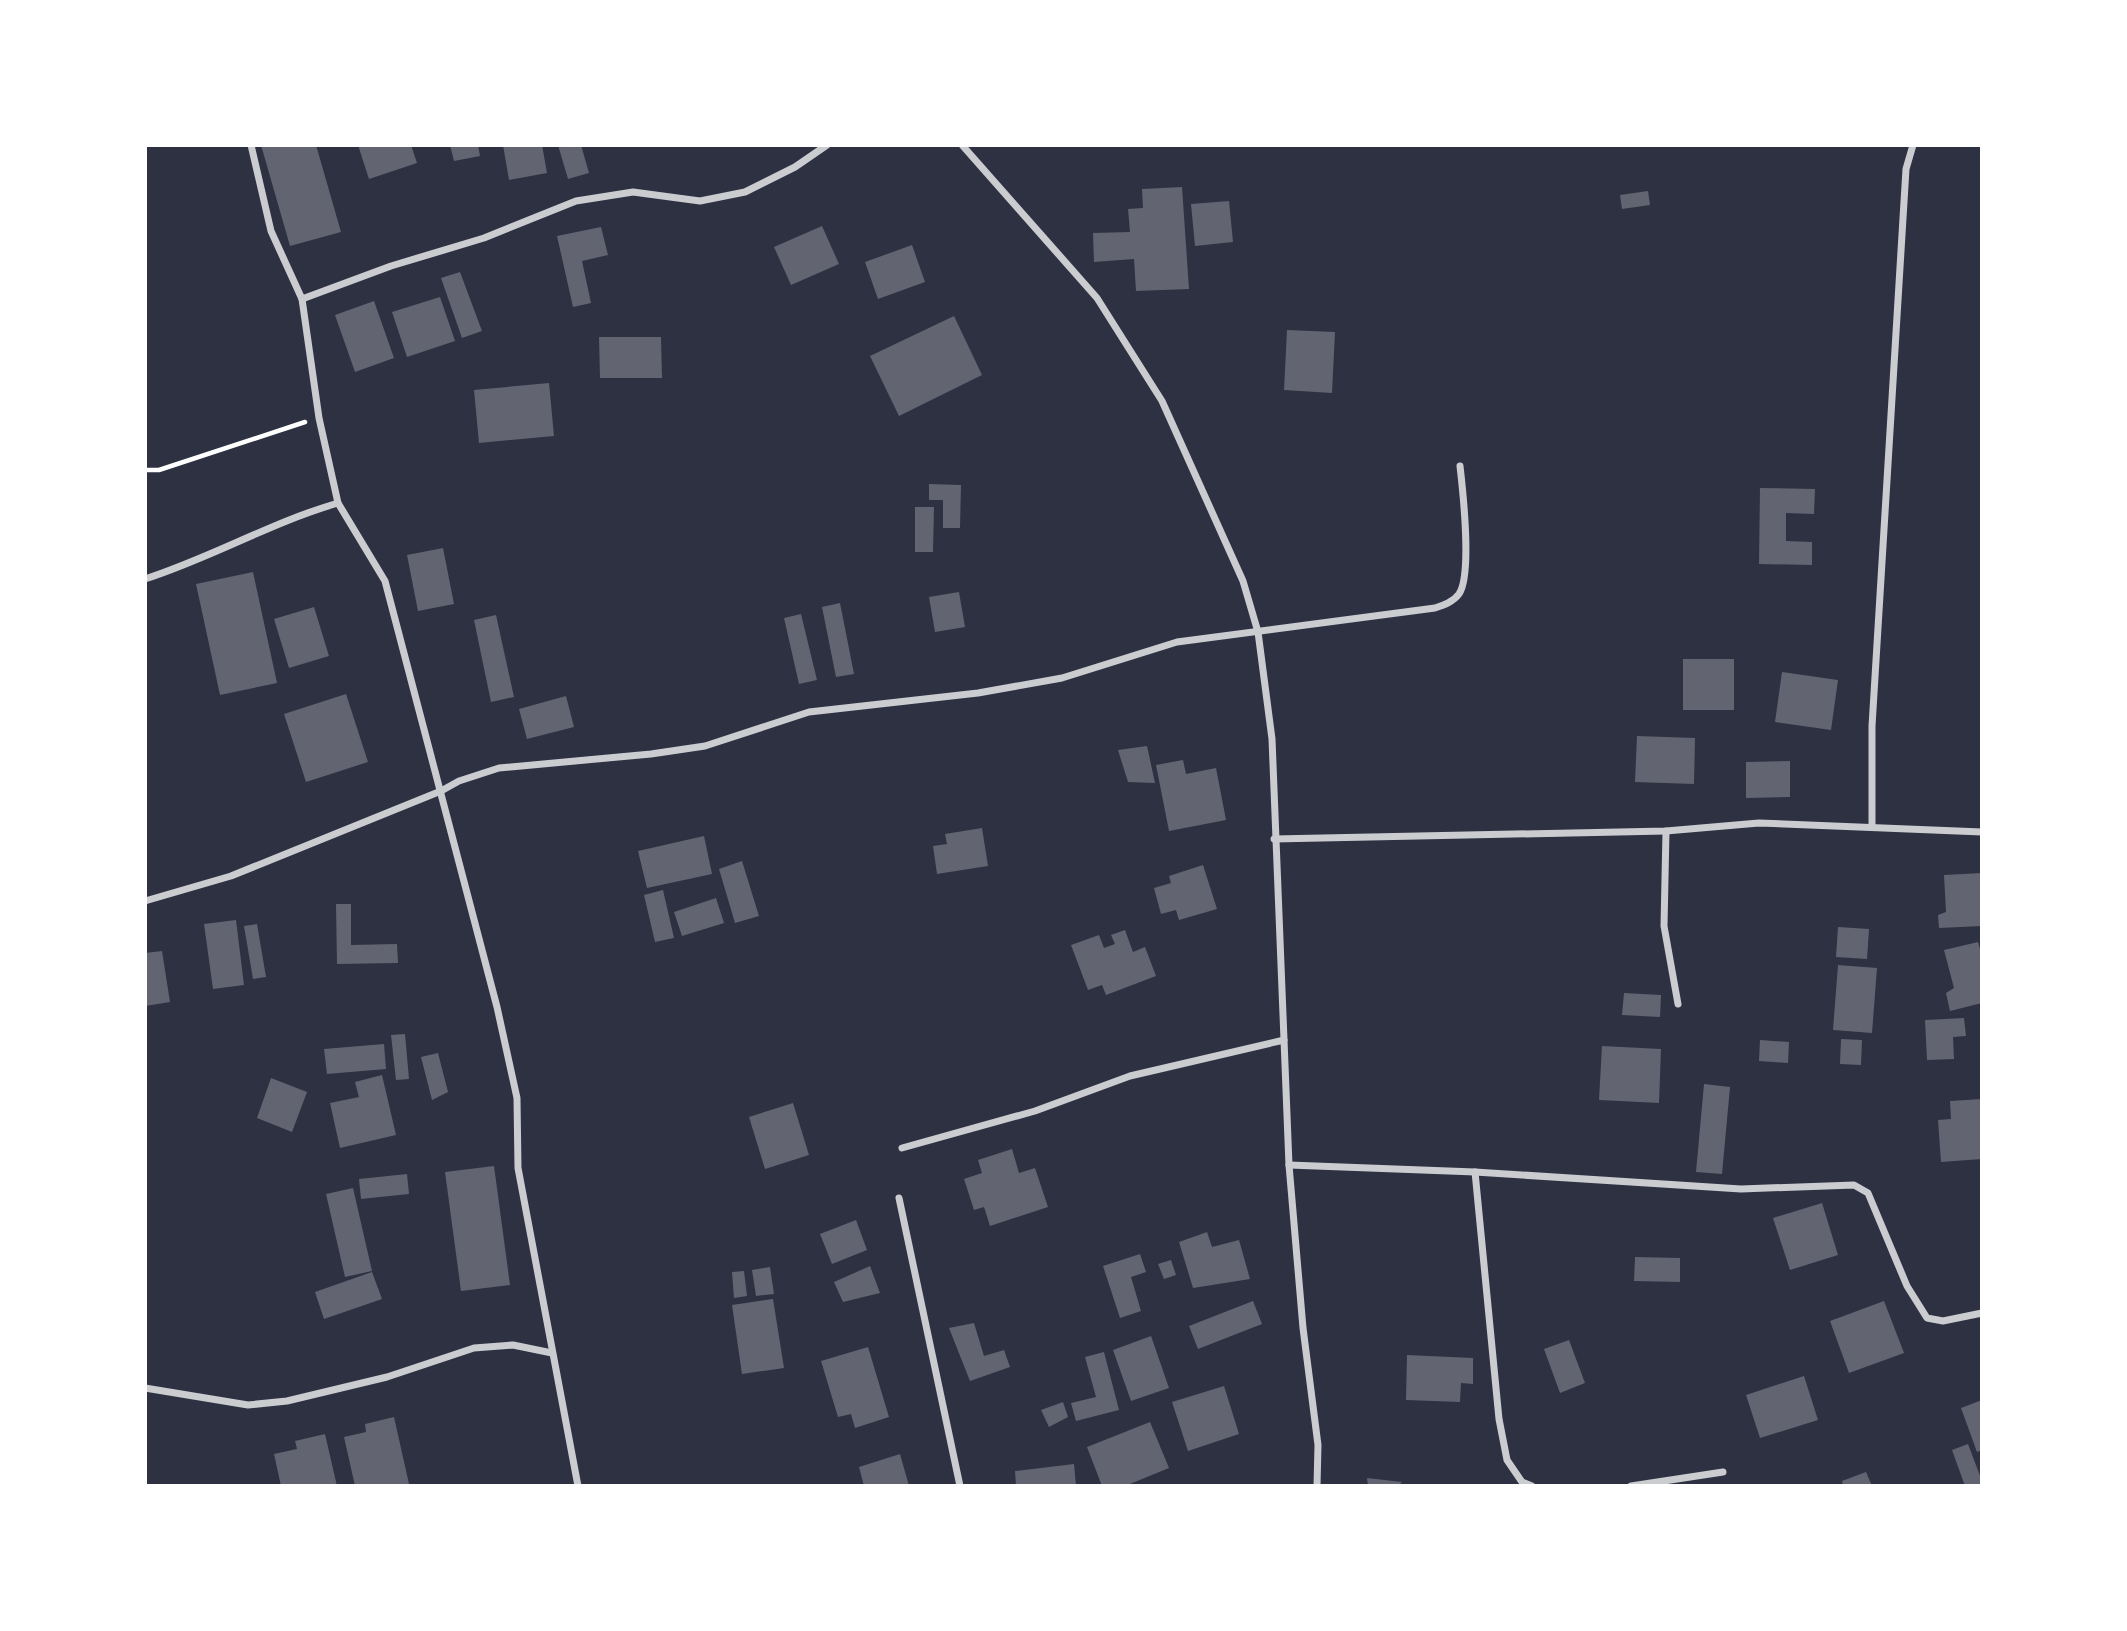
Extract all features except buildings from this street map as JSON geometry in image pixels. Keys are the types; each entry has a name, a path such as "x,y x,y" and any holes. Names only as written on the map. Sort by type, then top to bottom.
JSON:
{"street":[{"path":"251,145 271,231 302,299 319,418 327,443 338,503 385,582 497,1007 517,1098 518,1168 578,1486"},
{"path":"302,299 391,265 484,238 576,201 633,192 700,201 745,191 795,167 827,145"},
{"path":"962,145 1097,298 1162,401 1244,581 1258,632 1272,739 1289,1165 1303,1328 1318,1445 1317,1486"},
{"path":"1872,827 1871,726 1906,169 1913,145"},
{"path":"145,901 231,876 441,792 458,781 499,768 650,754 705,746 809,712 978,693 1062,678 1177,642 1424,610 1450,602 1464,585 1465,524 1460,467"},
{"path":"145,579 260,534 289,519 338,503"},
{"path":"1274,839 1666,831 1759,823 1982,832"},
{"path":"1666,831 1664,926 1678,1004"},
{"path":"902,1148 1035,1111 1130,1076 1284,1040"},
{"path":"1289,1165 1475,1172 1741,1189 1854,1185 1868,1193 1907,1286 1927,1318 1943,1321 1982,1313"},
{"path":"1475,1172 1499,1419 1507,1460 1522,1482 1532,1486"},
{"path":"899,1198 960,1486"},
{"path":"145,1388 248,1405 287,1401 387,1377 474,1348 513,1345 552,1353"},
{"path":"1631,1486 1723,1472"}],"path":[{"path":"145,470 159,470 319,418"}]}
